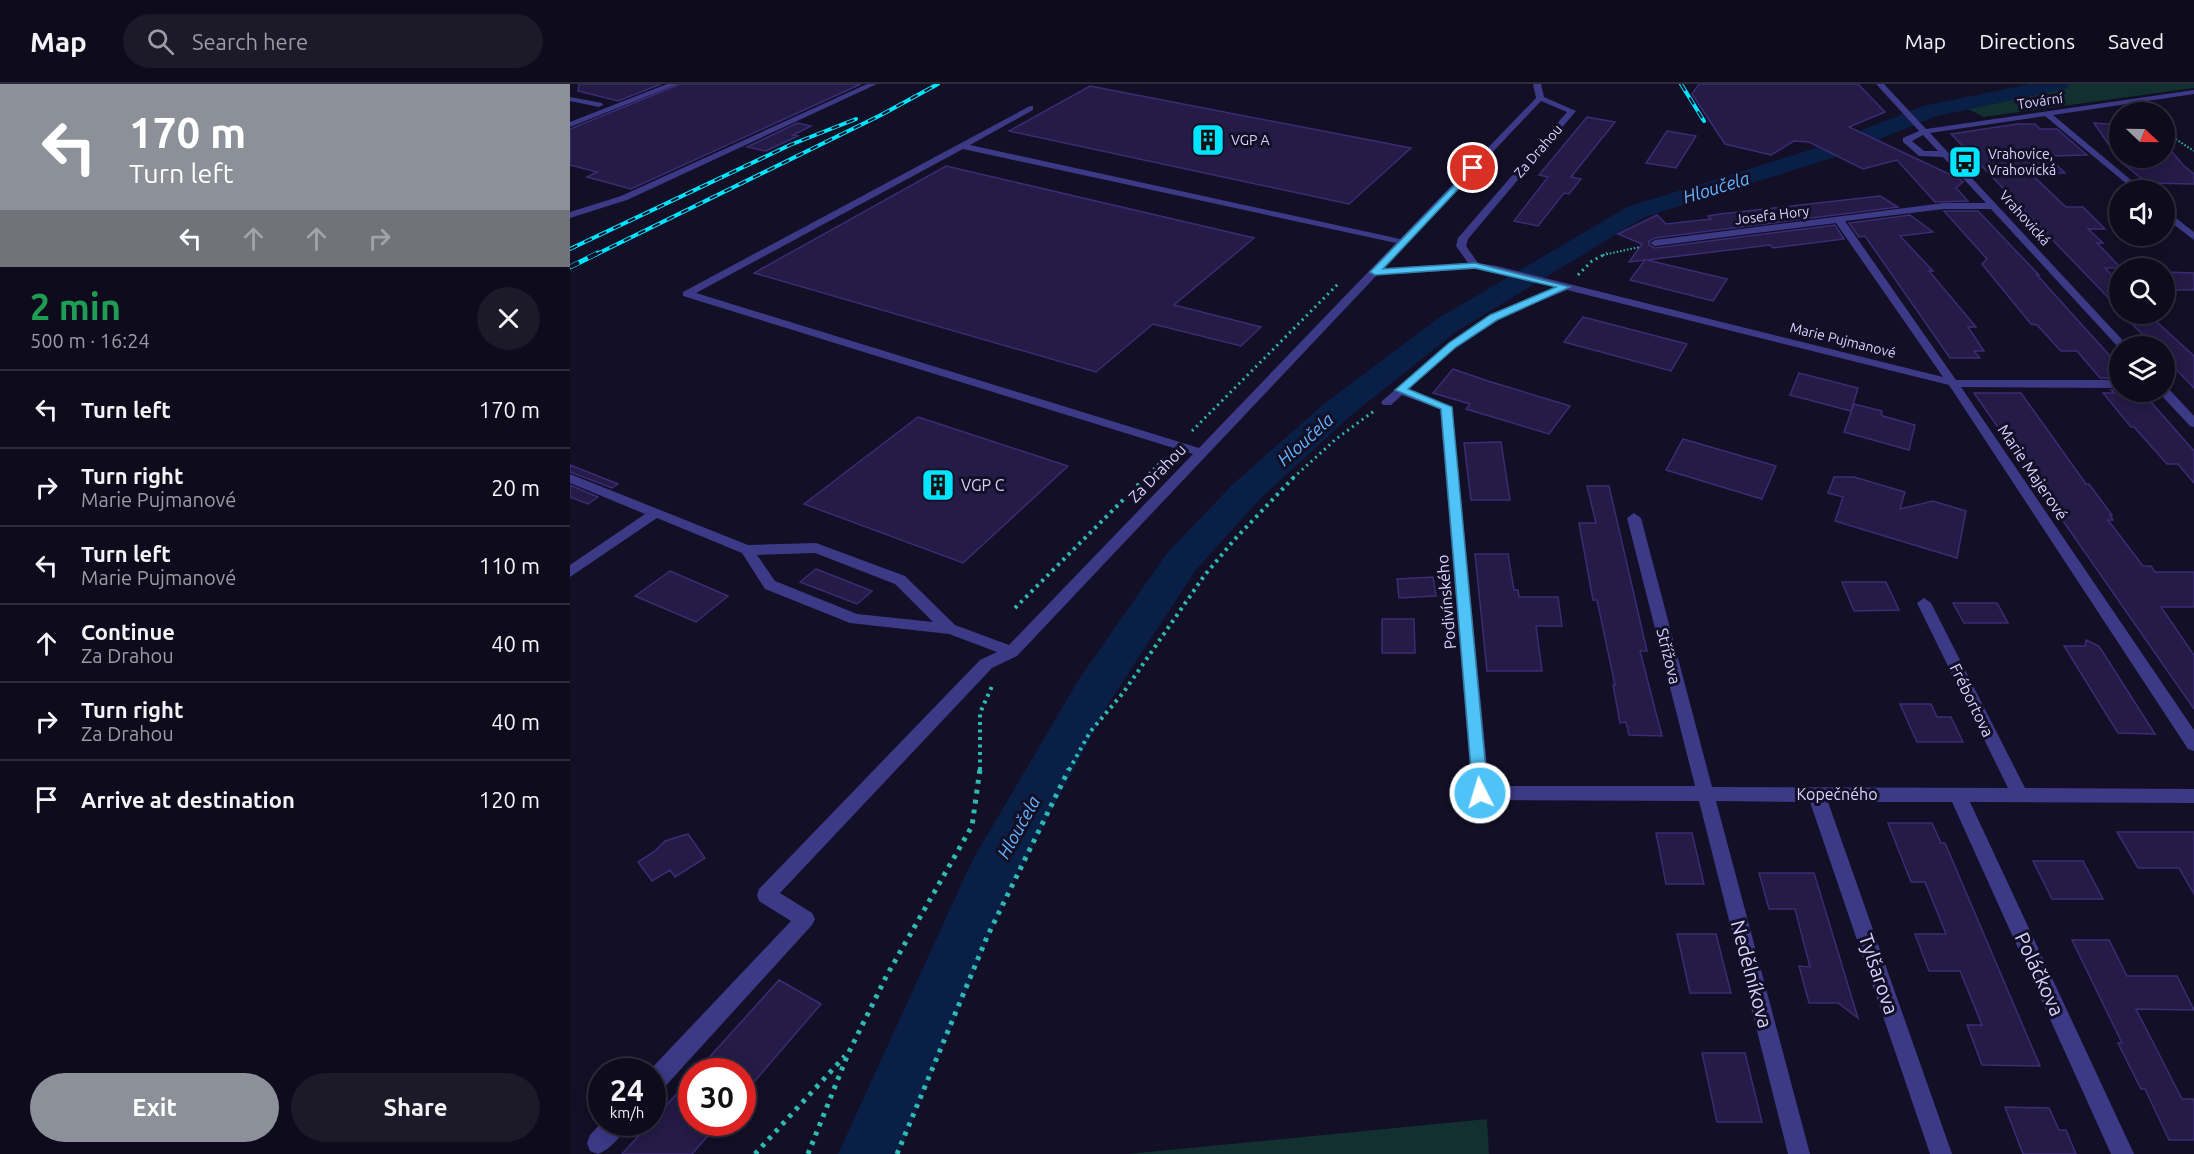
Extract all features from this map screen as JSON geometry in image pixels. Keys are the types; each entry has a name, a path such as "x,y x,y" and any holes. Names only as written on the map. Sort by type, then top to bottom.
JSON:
{"street":[{"path":"570,116 653,84"},
{"path":"570,125 674,84"},
{"path":"570,215 624,198 873,84"},
{"path":"1537,84 1540,98"},
{"name":"Vrahovická","path":"1880,84 1919,123 2114,336"},
{"name":"Tovární","path":"1926,131 2194,92"},
{"name":"Za Drahou","path":"1012,652 1540,98 1572,111 1463,238 1461,246 1475,266"},
{"path":"570,99 599,105"},
{"path":"1030,108 687,294 1202,453"},
{"path":"2047,114 2127,180"},
{"path":"1926,131 1906,140 1922,154 1946,154"},
{"path":"962,146 1403,242"},
{"name":"Josefa Hory","path":"1655,243 1944,206 1994,206"},
{"name":"Marie Majerové","path":"1840,221 1953,382 2194,744"},
{"path":"2175,221 2194,237"},
{"path":"1375,272 1475,266"},
{"name":"Marie Pujmanové","path":"1475,266 1497,269 1953,382 2109,384"},
{"path":"1387,402 1452,345 1494,318 1567,287"},
{"name":"Podivínského","path":"1401,390 1446,407 1480,793"},
{"path":"2174,402 2194,423"},
{"path":"570,478 747,550 816,548 900,580 950,629"},
{"path":"570,572 657,512"},
{"name":"Střížova","path":"1634,518 1705,794"},
{"path":"747,550 770,585 850,617 950,629 1012,652"},
{"name":"Frébortova","path":"1924,603 2021,797"},
{"path":"666,1069 805,919 765,895 986,664 1012,652"},
{"name":"Kopečného","path":"1480,793 2194,796"},
{"name":"Nedělníkova","path":"1705,794 1799,1154"},
{"name":"Tylšarova","path":"1816,794 1941,1154"},
{"name":"Poláčkova","path":"1958,794 2123,1154"},
{"path":"598,1143 605,1136"}],"path":[{"path":"2175,138 2194,151"},
{"path":"1567,287 1586,265 1605,252 1655,243"},
{"path":"1192,431 1344,278"},
{"path":"897,1154 924,1086 1004,903 1087,736 1101,717 1115,705 1165,627 1231,544 1283,488 1314,459 1349,428 1387,402"},
{"path":"1015,608 1165,458"},
{"path":"808,1154 848,1054 887,975 972,826 981,764 980,713 1000,669 1012,652"},
{"path":"755,1154 848,1054"}],"green space":[{"path":"2042,84 2194,84 2194,88 1984,117 1956,103"},
{"path":"1487,1119 1489,1154 1128,1154"}],"building":[{"path":"579,84 661,84 618,101 578,91"},
{"path":"680,84 861,84 631,189 587,177 597,172 570,165 570,129"},
{"path":"1699,84 1858,84 1885,112 1849,127 1960,179 1963,182 1956,188 1968,201 1935,202 1897,160 1863,169 1809,142 1794,141 1771,155 1725,144 1692,94"},
{"name":"VGP A","path":"1090,86 1411,148 1349,204 1009,131"},
{"path":"1587,117 1615,122 1571,177 1581,179 1569,194 1564,193 1538,226 1514,221 1548,177 1539,175"},
{"path":"797,123 811,126 793,135 798,136 766,151 747,147"},
{"path":"2094,123 2109,124 2109,145"},
{"path":"2017,124 2035,124 2040,129 2057,129 2087,155 2047,156 2065,173 2030,173 2066,207 2083,207 2105,229 2088,229 2103,243 2097,243 2111,258 2109,258 2109,268 2105,268 2109,272 2109,299 1951,134"},
{"path":"1667,131 1696,136 1676,168 1646,163"},
{"path":"2175,155 2194,174 2194,184 2175,184 2175,180 2143,180 2129,168 2175,168"},
{"path":"946,166 1254,238 1174,305 1261,327 1241,346 1153,324 1096,372 754,273"},
{"path":"1880,196 1898,207 1655,238 1649,241 1649,245 1655,248 1835,225 1844,239 1773,248 1770,245 1647,260 1727,279 1713,301 1630,280 1645,260 1629,262 1642,244 1618,234 1657,215 1666,224 1711,219 1708,216 1720,214"},
{"path":"1944,211 1978,211 2039,275 2037,275 2109,355 2109,378 2100,378 2077,351 2061,351 2037,325 2031,324 1982,264 1987,259"},
{"path":"1910,215 1933,232 1900,236 1933,271 1929,271 1976,327 1968,327 1984,351 1974,351 1980,358 1950,358 1865,236 1859,237 1849,223"},
{"path":"2175,272 2194,273 2194,290 2175,290"},
{"path":"1583,317 1687,344 1671,371 1564,342"},
{"path":"2132,324 2159,324 2172,336 2144,336"},
{"path":"2175,339 2194,356 2194,388 2175,368"},
{"path":"1453,369 1570,406 1549,434 1466,409 1470,404 1433,393"},
{"path":"1799,373 1858,388 1851,411 1790,395"},
{"path":"1974,393 2021,393 2086,484 2089,484 2112,515 2110,515 2113,520 2108,520 2143,566 2151,566 2155,572 2194,572 2194,607 2161,607 2194,655 2194,709"},
{"path":"2110,402 2151,402 2194,451 2194,483 2178,464 2167,464 2134,427 2131,427"},
{"path":"1854,404 1882,411 1883,416 1915,425 1909,450 1844,432"},
{"name":"VGP C","path":"918,417 1068,466 963,563 804,504"},
{"path":"1683,439 1776,466 1762,499 1666,470"},
{"path":"1501,442 1510,500 1471,500 1464,443"},
{"path":"570,465 618,484 612,488 570,472"},
{"path":"1834,477 1854,477 1905,492 1900,509 1933,501 1966,511 1957,558 1835,521 1843,497 1828,493"},
{"path":"570,485 598,497 588,504 570,497"},
{"path":"1587,486 1609,486 1647,651 1640,651 1662,736 1629,735 1626,722 1620,723 1613,685 1615,685 1597,600 1593,600 1579,523 1596,523"},
{"path":"1475,554 1508,554 1514,590 1518,590 1519,597 1558,597 1562,626 1536,626 1542,671 1487,671"},
{"path":"816,569 872,591 857,604 800,582"},
{"path":"670,571 728,596 696,622 635,596"},
{"path":"1433,577 1436,596 1399,598 1397,579"},
{"path":"1842,582 1886,582 1899,610 1854,611"},
{"path":"1953,603 1997,603 2008,623 1964,623"},
{"path":"1382,619 1414,619 1415,653 1382,653"},
{"path":"2086,640 2099,646 2155,734 2118,733 2064,646 2085,646"},
{"path":"1900,704 1931,704 1937,717 1951,717 1963,742 1917,742"},
{"path":"1888,823 1932,823 1941,843 1945,843 2040,1066 1982,1065 1967,1025 1982,1025 1960,971 1929,971 1915,934 1946,934 1925,882 1911,882"},
{"path":"2117,832 2194,832 2194,894 2179,868 2138,868"},
{"path":"1656,833 1692,833 1704,884 1666,884"},
{"path":"688,834 705,858 675,877 670,870 652,881 638,862 665,841"},
{"path":"2033,861 2083,861 2103,899 2052,899"},
{"path":"1759,873 1814,873 1858,1018 1838,1003 1809,1003 1799,966 1810,967 1795,909 1769,909"},
{"path":"1677,934 1716,934 1731,993 1690,993"},
{"path":"2072,940 2109,940 2127,976 2177,976 2194,1010 2136,1009 2182,1099 2194,1099 2194,1140 2169,1140 2145,1089 2141,1089 2118,1043 2122,1043"},
{"path":"779,980 821,1004 756,1080 756,1058 709,1058"},
{"path":"1702,1053 1745,1053 1762,1122 1717,1122"},
{"path":"678,1092 678,1136 708,1136 692,1154 622,1154 638,1136 666,1136 666,1106"},
{"path":"2005,1107 2049,1108 2059,1130 2066,1130 2076,1154 2023,1154"}],"waterway":[{"name":"Hloučela","path":"868,1154 990,877 1094,691 1181,562 1246,492 1337,410 1447,325 1636,212 1827,152 1931,111 2060,84"}],"railway":[{"path":"595,255 881,115 938,84"},
{"path":"1681,84 1704,121"},
{"path":"570,249 790,145 856,119"},
{"path":"570,267 598,253"}],"place":[{"name":"VGP A","path":"1208,140"},
{"name":"Vrahovice, Vrahovická","path":"1965,162"},
{"name":"VGP C","path":"938,485"}],"route":[{"path":"1473,168 1375,272 1475,266 1497,269 1565,287 1494,318 1452,345 1401,390 1446,407 1480,793"}]}
